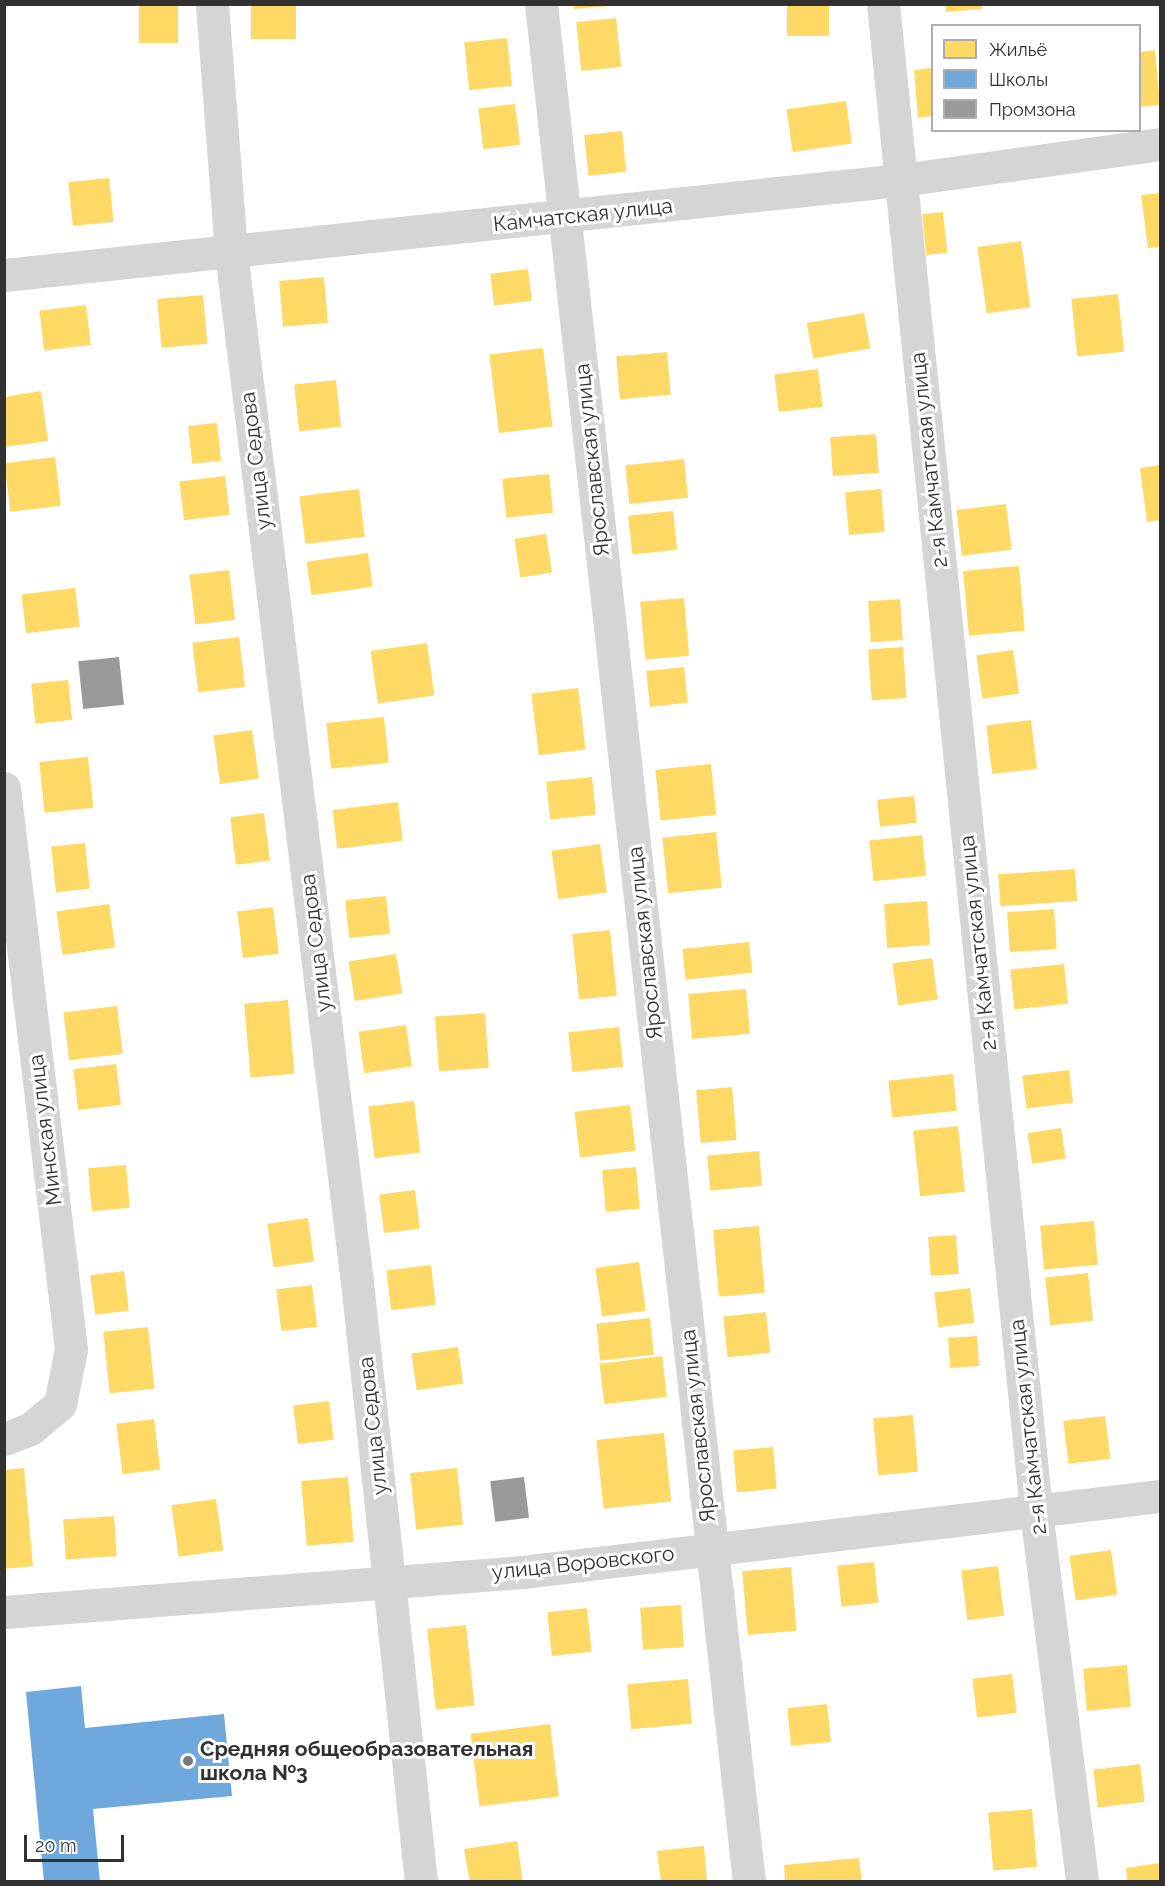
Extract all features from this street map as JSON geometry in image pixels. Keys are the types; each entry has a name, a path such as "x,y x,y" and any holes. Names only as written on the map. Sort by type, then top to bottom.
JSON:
{"street":[{"name":"улица Седова","path":"212,4 231,252 390,1581 422,1881"},
{"name":"Ярославская улица","path":"542,4 749,1881"},
{"name":"2-я Камчатская улица","path":"883,4 1036,1510 1082,1881"},
{"name":"Камчатская улица","path":"4,275 901,180 1161,144"},
{"name":"Минская улица","path":"4,788 71,1349 60,1404 30,1429 4,1439"},
{"name":"улица Воровского","path":"4,1611 390,1581 711,1549 1161,1496"}],"building: Жильё":[{"path":"139,4 178,4 178,43 139,43"},
{"path":"251,4 296,4 296,39 251,39"},
{"path":"574,4 609,4 609,6 574,9"},
{"path":"787,4 829,4 829,36 787,36"},
{"path":"945,4 982,4 982,9 946,12"},
{"path":"616,18 621,67 581,71 576,22"},
{"path":"507,38 512,86 469,90 464,42"},
{"path":"1155,50 1160,105 1141,107 1141,52"},
{"path":"931,68 931,116 918,118 914,70"},
{"path":"846,101 852,144 793,152 787,109"},
{"path":"515,104 520,145 483,149 478,109"},
{"path":"622,131 626,172 588,176 584,135"},
{"path":"109,178 114,222 73,226 68,182"},
{"path":"1160,193 1160,247 1148,248 1141,195"},
{"path":"943,212 947,253 926,255 922,214"},
{"path":"1021,241 1030,307 987,313 977,247"},
{"path":"528,269 532,301 494,305 490,274"},
{"path":"324,277 328,323 283,327 279,281"},
{"path":"1118,294 1124,352 1077,357 1071,299"},
{"path":"203,295 207,344 161,348 157,299"},
{"path":"86,305 91,345 44,350 39,311"},
{"path":"864,313 870,348 813,359 807,323"},
{"path":"543,348 553,426 499,433 489,355"},
{"path":"667,352 671,395 620,399 616,356"},
{"path":"818,369 823,407 779,412 774,374"},
{"path":"336,380 341,427 299,431 294,384"},
{"path":"41,391 48,441 4,447 4,397"},
{"path":"217,423 221,461 192,464 188,426"},
{"path":"876,434 879,473 833,476 830,437"},
{"path":"55,457 61,506 10,512 4,463"},
{"path":"684,459 688,498 629,504 625,465"},
{"path":"1160,465 1160,520 1147,522 1140,468"},
{"path":"549,474 553,513 506,518 502,479"},
{"path":"225,476 230,515 184,520 179,482"},
{"path":"359,489 365,537 305,544 299,496"},
{"path":"881,489 885,532 849,535 845,492"},
{"path":"1006,504 1012,550 962,556 956,510"},
{"path":"673,511 677,550 632,554 628,516"},
{"path":"546,534 552,573 520,578 514,539"},
{"path":"368,553 373,587 311,595 307,562"},
{"path":"1019,566 1025,631 969,636 963,571"},
{"path":"229,570 235,620 195,625 189,575"},
{"path":"75,588 80,627 26,633 21,595"},
{"path":"684,598 689,656 645,660 640,602"},
{"path":"900,599 903,640 871,642 868,601"},
{"path":"239,637 245,687 198,692 192,643"},
{"path":"427,643 434,695 378,703 371,651"},
{"path":"903,647 907,698 872,700 868,649"},
{"path":"1013,650 1019,694 982,699 976,655"},
{"path":"684,667 688,703 650,707 646,671"},
{"path":"68,680 72,720 35,724 31,684"},
{"path":"578,688 586,750 539,755 531,694"},
{"path":"384,717 389,763 331,769 326,723"},
{"path":"1031,720 1037,769 992,774 986,725"},
{"path":"252,730 259,779 220,784 213,735"},
{"path":"88,757 93,808 45,813 39,762"},
{"path":"711,764 716,815 661,821 655,770"},
{"path":"592,777 596,815 550,820 546,782"},
{"path":"914,796 917,823 880,827 877,800"},
{"path":"398,802 403,841 337,849 332,810"},
{"path":"264,813 270,861 236,865 230,817"},
{"path":"716,832 722,888 668,893 662,838"},
{"path":"922,835 926,876 874,881 869,841"},
{"path":"85,843 90,889 56,892 51,847"},
{"path":"600,844 607,893 558,899 551,851"},
{"path":"1075,869 1077,901 1000,906 998,874"},
{"path":"386,896 390,934 349,938 345,900"},
{"path":"927,901 930,945 887,948 884,904"},
{"path":"109,904 115,948 63,955 57,911"},
{"path":"273,907 279,954 243,958 237,911"},
{"path":"1054,909 1057,949 1010,952 1007,912"},
{"path":"610,930 617,996 579,1000 572,934"},
{"path":"749,942 752,973 686,980 682,949"},
{"path":"396,954 402,994 355,1001 349,962"},
{"path":"932,958 938,1000 898,1005 892,964"},
{"path":"1064,964 1068,1004 1014,1009 1010,970"},
{"path":"746,989 750,1034 692,1039 688,994"},
{"path":"288,1000 294,1074 251,1078 244,1004"},
{"path":"117,1006 123,1054 69,1060 63,1013"},
{"path":"485,1013 489,1068 439,1071 435,1016"},
{"path":"406,1025 412,1067 364,1073 358,1032"},
{"path":"619,1027 623,1067 572,1072 568,1032"},
{"path":"116,1064 121,1105 78,1110 73,1069"},
{"path":"1069,1070 1073,1103 1026,1108 1022,1076"},
{"path":"953,1074 957,1111 892,1118 888,1081"},
{"path":"732,1087 737,1140 701,1143 696,1090"},
{"path":"414,1101 420,1153 375,1158 368,1107"},
{"path":"630,1105 636,1151 580,1157 574,1112"},
{"path":"958,1126 965,1192 920,1196 913,1131"},
{"path":"1061,1128 1066,1159 1032,1164 1027,1133"},
{"path":"759,1151 762,1186 710,1190 707,1156"},
{"path":"126,1165 130,1208 92,1211 88,1168"},
{"path":"636,1167 640,1209 606,1212 602,1170"},
{"path":"415,1190 420,1229 384,1233 379,1194"},
{"path":"308,1218 314,1262 274,1267 267,1224"},
{"path":"1094,1221 1098,1265 1044,1270 1040,1226"},
{"path":"759,1226 765,1293 719,1297 713,1230"},
{"path":"956,1235 959,1274 931,1276 928,1237"},
{"path":"639,1262 646,1311 602,1317 595,1268"},
{"path":"431,1265 436,1305 391,1310 386,1270"},
{"path":"124,1271 129,1311 95,1315 90,1275"},
{"path":"1088,1273 1093,1321 1050,1325 1045,1277"},
{"path":"312,1285 317,1327 281,1331 276,1289"},
{"path":"970,1288 974,1323 939,1327 934,1292"},
{"path":"766,1312 770,1353 728,1357 723,1316"},
{"path":"650,1318 654,1355 600,1360 596,1324"},
{"path":"148,1327 154,1389 110,1393 103,1332"},
{"path":"977,1336 979,1366 950,1368 948,1338"},
{"path":"458,1347 463,1384 417,1390 411,1354"},
{"path":"662,1356 667,1397 604,1404 599,1364"},
{"path":"329,1401 334,1440 298,1444 293,1405"},
{"path":"913,1415 918,1472 878,1475 873,1418"},
{"path":"1105,1416 1110,1459 1069,1464 1063,1421"},
{"path":"154,1419 160,1470 122,1474 116,1424"},
{"path":"664,1433 671,1502 604,1509 596,1440"},
{"path":"773,1447 777,1489 737,1492 733,1450"},
{"path":"24,1468 33,1566 4,1569 4,1470"},
{"path":"457,1468 463,1525 416,1530 410,1473"},
{"path":"348,1477 354,1542 307,1546 301,1481"},
{"path":"216,1499 223,1550 179,1557 171,1505"},
{"path":"114,1516 117,1556 66,1559 63,1520"},
{"path":"1111,1550 1117,1595 1076,1600 1069,1556"},
{"path":"874,1562 878,1603 841,1607 837,1566"},
{"path":"998,1566 1004,1616 967,1620 961,1571"},
{"path":"791,1567 797,1631 748,1635 742,1571"},
{"path":"681,1605 684,1647 643,1650 640,1608"},
{"path":"587,1608 592,1652 552,1656 547,1612"},
{"path":"466,1625 474,1706 436,1710 427,1629"},
{"path":"1127,1665 1131,1707 1087,1711 1083,1669"},
{"path":"1012,1674 1017,1713 977,1718 972,1679"},
{"path":"688,1679 692,1724 631,1729 627,1684"},
{"path":"827,1704 831,1742 791,1746 787,1708"},
{"path":"550,1724 559,1796 479,1806 471,1734"},
{"path":"1140,1764 1145,1802 1098,1807 1093,1770"},
{"path":"1032,1809 1037,1867 993,1871 988,1813"},
{"path":"517,1841 523,1882 470,1882 464,1849"},
{"path":"704,1846 707,1882 661,1882 657,1851"},
{"path":"859,1858 862,1882 785,1882 784,1865"},
{"path":"1160,1863 1160,1882 1127,1882 1126,1868"}],"building: Школы":[{"path":"81,1686 85,1728 224,1714 232,1796 93,1809 100,1882 44,1882 26,1692"}],"building: Промзона":[{"path":"119,657 124,705 83,709 78,661"},
{"path":"524,1477 529,1518 495,1522 490,1481"}],"place":[{"name":"Средняя общеобразовательная школа №3","path":"188,1761"}]}
